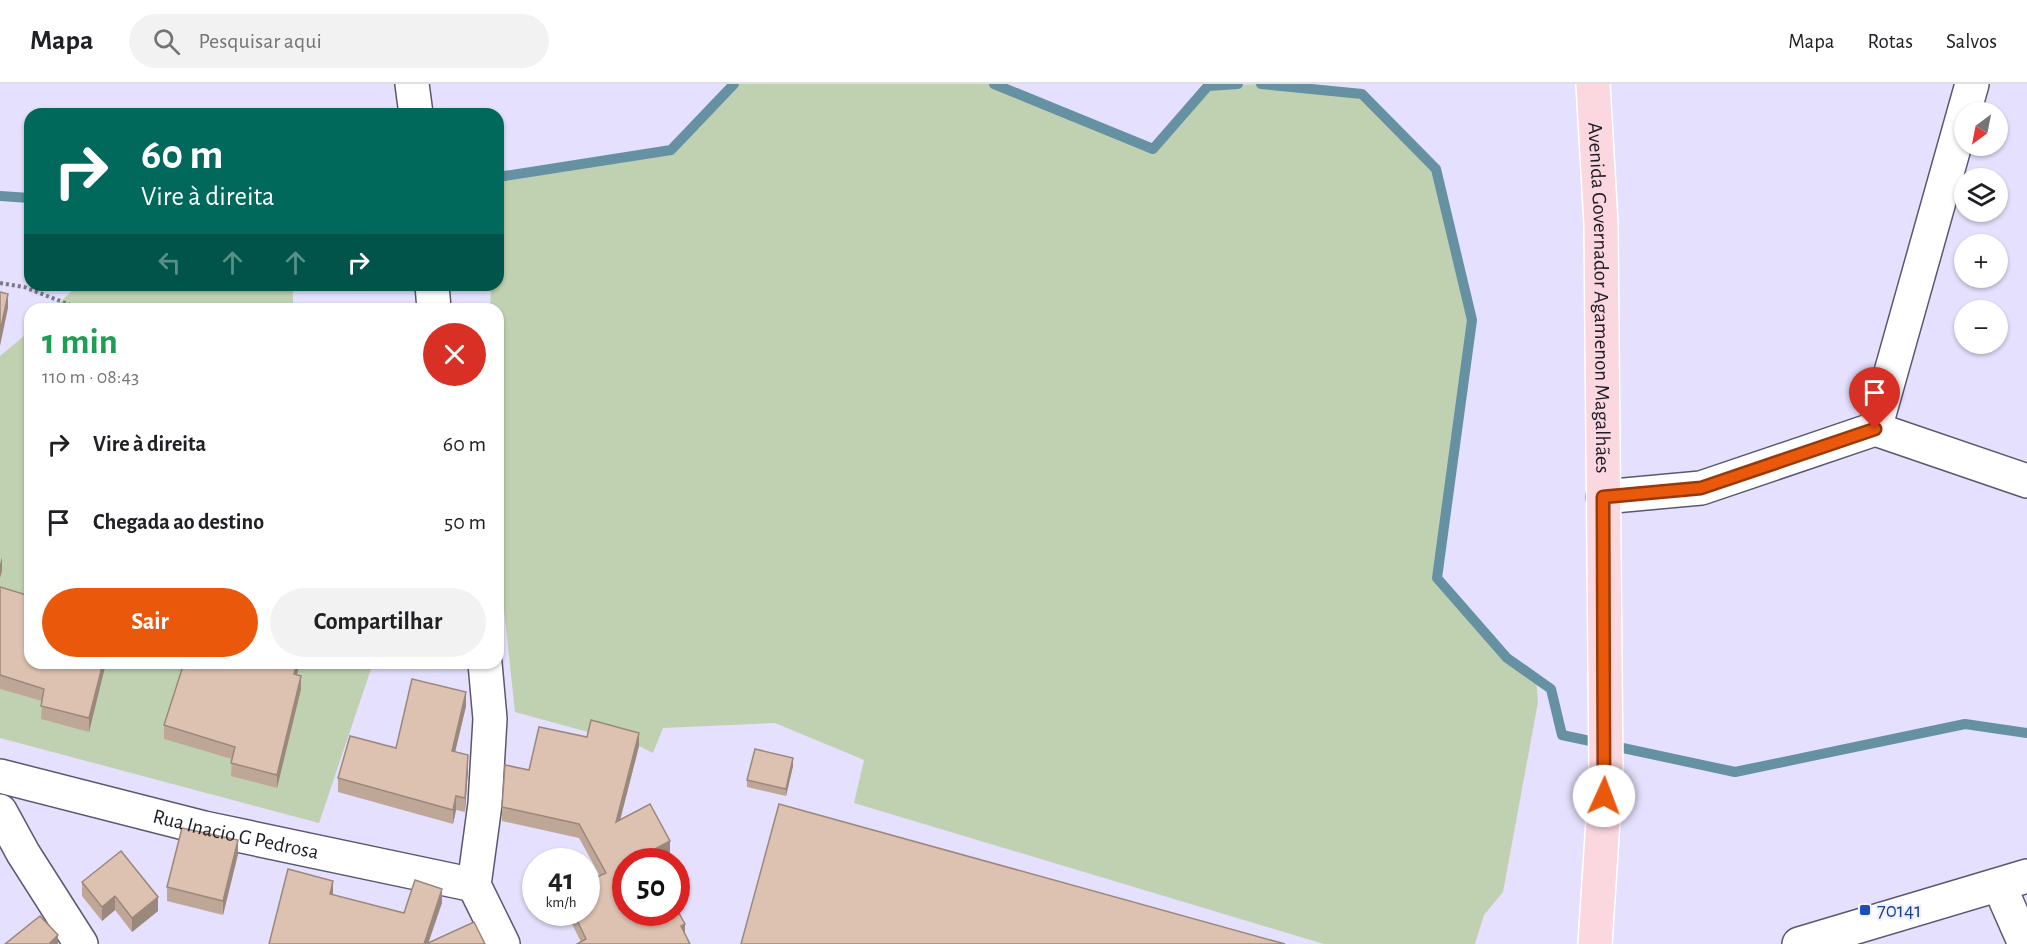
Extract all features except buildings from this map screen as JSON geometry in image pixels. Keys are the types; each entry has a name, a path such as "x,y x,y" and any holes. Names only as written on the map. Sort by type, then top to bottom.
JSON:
{"main road":[{"name":"Avenida Governador Agamenon Magalhães","path":"1593,84 1601,224 1606,774 1595,944"}],"street":[{"path":"412,84 415,108"},
{"path":"1875,429 1972,84"},
{"path":"1603,497 1701,488 1875,429 2027,481"},
{"path":"486,669 490,719 485,804 474,885 503,944"},
{"name":"Rua Inacio G Pedrosa","path":"0,776 204,828 474,885"},
{"path":"0,811 23,853 81,944"},
{"path":"1799,944 2013,880 2025,944"}],"path":[{"path":"0,283 24,287"},
{"path":"34,291 65,303"}],"green space":[{"path":"734,84 994,84 1153,149 1208,86 1261,84 1362,94 1436,169 1472,320 1437,578 1507,658 1536,678 1538,702 1503,892 1484,915 1475,944 1324,944 854,803 864,760 775,723 663,728 653,753 639,746 515,712 504,610 504,303 490,303 491,291 504,291 504,176 671,150"},
{"path":"72,291 293,291 293,303 59,303"},
{"path":"24,336 24,669 371,669 319,823 0,738 0,356"}],"waterway":[{"path":"504,176 671,150 734,84"},
{"path":"994,84 1153,149 1208,86 1238,84"},
{"path":"1261,84 1362,94 1436,169 1472,320 1437,578 1507,658 1551,689 1562,735 1735,772 1965,724 2027,733"},
{"path":"0,196 24,198"}],"place":[{"name":"70141","path":"1865,910"}],"route":[{"path":"1604,796 1606,774 1603,497 1701,488 1875,429"}]}
